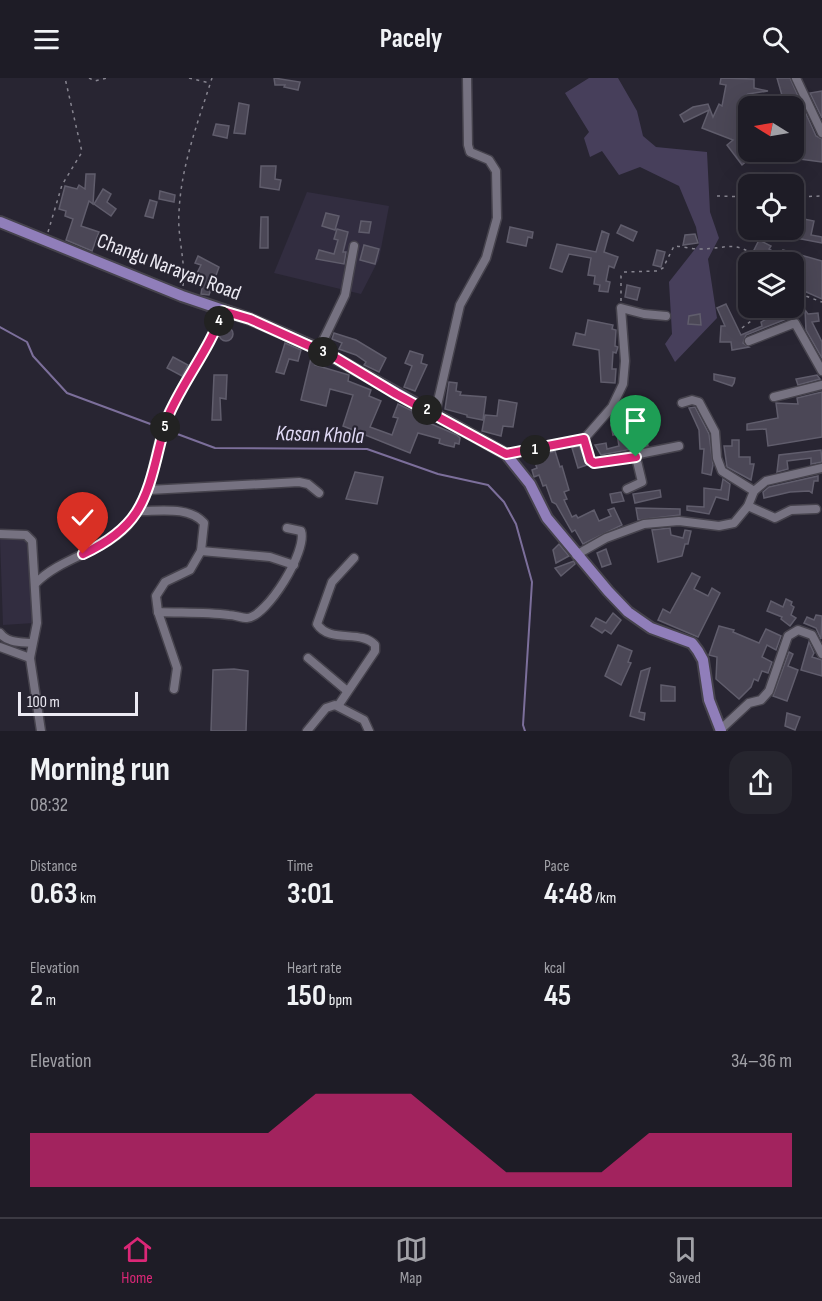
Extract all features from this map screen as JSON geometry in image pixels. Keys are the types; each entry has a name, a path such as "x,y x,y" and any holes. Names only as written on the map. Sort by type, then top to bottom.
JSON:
{"main road":[{"name":"Changu Narayan Road","path":"0,222 182,296 250,319 319,349 506,454 524,476 547,518 576,555 628,612 651,628 692,643 703,660 709,700 721,730"}],"street":[{"path":"435,414 460,305 486,258 497,218 496,171 489,160 470,152 468,145 466,78"},
{"path":"796,78 822,133"},
{"path":"319,349 345,295 354,246"},
{"path":"506,454 584,439 612,407 622,384 625,361 621,308 644,314 666,316"},
{"path":"36,583 112,539 140,511 149,490 169,414 213,338 223,311"},
{"path":"749,340 795,323 822,371"},
{"path":"774,397 822,385"},
{"path":"682,403 692,400 699,402 715,432 717,458 722,471 754,490"},
{"path":"584,439 590,460 594,463 636,457 679,446"},
{"path":"627,489 642,482 636,457"},
{"path":"576,555 606,537 644,524 679,521 719,526 734,523 748,506 754,490 766,482 822,468"},
{"path":"149,490 299,482 308,484 319,493"},
{"path":"748,506 775,518 791,510 816,509"},
{"path":"140,511 189,513 198,516 204,523 201,551 190,570 171,578 158,592 158,612 177,668 174,690"},
{"path":"158,612 231,615 246,618 254,616 294,565 302,548 301,531 287,528"},
{"path":"0,534 19,533 30,537 34,552 37,623 30,658 41,731"},
{"path":"201,551 261,555 294,565"},
{"path":"338,706 346,690 373,657 375,645 365,638 324,631 317,624 333,582 354,558"},
{"path":"721,730 749,703 760,700 769,691 788,636 798,630 812,635 822,654"},
{"path":"0,633 15,642 32,644"},
{"path":"0,646 30,658"},
{"path":"308,658 346,690"},
{"path":"307,731 326,708 338,706 364,720 369,731"}],"path":[{"path":"46,239 62,184 82,152 65,78"},
{"path":"89,78 95,81 107,78"},
{"path":"189,78 210,83"},
{"path":"182,296 184,257 178,215 180,190 186,159 212,78"},
{"path":"717,196 738,197"},
{"path":"804,197 822,196"},
{"path":"621,308 621,276 624,272 658,271 663,268 674,246 699,249 723,245 737,246 748,252"},
{"path":"804,295 822,302"},
{"path":"742,328 755,318"},
{"path":"795,323 796,318"}],"shaded area":[{"path":"589,78 618,78 637,111 643,136 656,147 707,152 710,212 719,238 708,259 717,318 675,362 665,344 672,334 669,282 699,244 696,227 679,186 640,167 619,175 602,151 590,157 584,138 589,132 565,93"},
{"path":"307,192 389,206 379,259 361,294 274,273"},
{"path":"28,536 34,623 3,625 0,538"}],"building":[{"path":"274,78 300,82 298,90 284,87 285,85 275,85"},
{"path":"721,78 754,79 754,88 768,91 738,96 738,160 727,145 733,140 702,128 709,110 684,122 680,115 693,107 708,104 713,117 719,104 722,106 726,85 720,84"},
{"path":"777,78 790,78 798,96 782,96"},
{"path":"822,91 822,118 810,93"},
{"path":"239,103 249,105 245,134 234,133"},
{"path":"804,109 816,136 822,139 822,162 804,160"},
{"path":"216,124 229,126 227,138 213,135"},
{"path":"261,166 276,166 275,179 281,180 279,190 260,187"},
{"path":"86,174 95,174 93,204 89,201 81,226 99,232 92,251 66,240 73,219 65,216 66,211 59,209 65,186 77,189 79,185 85,189"},
{"path":"103,189 111,194 107,202 116,209 111,216 94,204"},
{"path":"160,191 175,195 174,202 159,199"},
{"path":"150,200 157,202 153,218 145,216"},
{"path":"326,213 339,216 335,230 322,226"},
{"path":"261,217 268,217 268,248 260,248"},
{"path":"804,219 814,221 811,235 822,237 822,243 804,240"},
{"path":"361,221 371,222 369,233 359,232"},
{"path":"621,225 637,232 633,241 617,233"},
{"path":"510,227 533,232 532,238 528,237 526,246 507,242"},
{"path":"337,229 348,232 343,252 346,252 344,264 316,259 319,250 334,254 338,240 334,239"},
{"path":"602,231 609,234 604,252 618,257 614,268 609,266 606,281 610,282 608,292 599,291 600,285 594,284 595,276 588,275 591,258 569,254 562,272 550,268 557,244 596,252"},
{"path":"695,234 698,243 683,245 685,235"},
{"path":"759,240 771,246 769,249 774,252 757,252 754,250"},
{"path":"364,245 379,249 375,264 360,260"},
{"path":"657,250 665,252 661,267 653,265"},
{"path":"198,256 219,267 209,295 201,294 204,276 197,273 201,265 195,263"},
{"path":"804,256 822,261 822,299 804,291"},
{"path":"627,285 640,288 637,300 625,297"},
{"path":"726,304 741,335 762,326 761,322 768,318 789,318 746,335 743,343 749,347 732,350 731,342 720,342 721,326 725,326 717,308"},
{"path":"805,310 808,314 818,313 819,321 812,322 822,342 822,358 806,330"},
{"path":"700,314 701,325 688,324 689,316"},
{"path":"588,320 613,325 612,329 616,330 615,346 618,347 616,353 613,352 612,369 616,369 615,383 601,382 599,350 573,345 576,333 585,335"},
{"path":"226,327 231,329 233,334 231,339 226,341 221,339 219,334 221,329"},
{"path":"334,333 356,340 386,358 379,372 364,365 366,362 356,355 339,349 342,343 332,339"},
{"path":"285,343 301,350 298,361 289,359 284,374 276,372"},
{"path":"410,351 423,355 421,363 427,365 415,391 404,387 412,366 405,363"},
{"path":"312,354 317,357 315,365 349,375 348,381 371,390 369,396 381,401 370,427 392,435 398,418 393,417 398,404 421,415 420,419 457,435 460,438 459,444 455,443 454,447 445,445 439,443 440,439 418,433 410,453 343,426 353,395 330,389 326,406 301,400"},
{"path":"173,357 188,365 182,376 167,368"},
{"path":"714,374 735,378 734,383 732,386 714,380"},
{"path":"214,375 227,375 226,399 220,398 221,420 212,420"},
{"path":"817,375 820,379 798,385 796,379"},
{"path":"449,382 457,383 456,391 461,392 460,395 486,397 483,420 445,409"},
{"path":"822,392 822,437 768,446 766,429 747,430 747,424 778,418 776,403 798,404 797,398"},
{"path":"499,400 517,403 513,427 503,426 501,436 482,431 485,415 497,416"},
{"path":"695,407 709,434 713,465 711,475 702,473 704,449 700,449 699,430 689,408"},
{"path":"621,411 626,435 645,431 648,446 601,455 595,445 606,443 607,449 619,446 617,434 613,435 611,425 616,424 614,415"},
{"path":"732,440 739,440 739,457 750,457 750,464 754,464 751,480 727,467 724,446 732,446"},
{"path":"579,446 587,465 578,468 572,448"},
{"path":"821,450 822,462 811,464 811,458 787,461 788,469 777,472 779,455"},
{"path":"555,451 569,490 564,492 567,499 564,500 572,517 576,515 578,518 594,510 599,521 611,516 608,510 614,508 622,525 583,544 575,530 572,532 556,504 552,502 546,485 543,486 539,475 534,477 532,470 537,468 533,458"},
{"path":"355,472 383,477 377,504 346,499"},
{"path":"818,476 818,481 814,481 812,493 809,491 790,492 764,498 763,492 769,487"},
{"path":"723,479 730,484 728,500 716,497 709,514 687,510 687,506 704,507 704,488 721,490"},
{"path":"660,490 661,497 635,503 633,494"},
{"path":"621,492 624,501 612,503 610,494"},
{"path":"636,508 680,509 680,515 638,520"},
{"path":"670,528 671,535 683,538 685,530 691,531 688,544 685,544 682,556 658,562 652,530"},
{"path":"559,544 569,556 556,563 553,550"},
{"path":"606,549 611,564 602,567 597,553"},
{"path":"574,561 575,564 561,576 555,568"},
{"path":"692,573 700,577 694,589 708,596 712,588 720,593 698,637 658,620 663,609 670,613"},
{"path":"786,599 792,602 791,605 794,607 791,615 796,618 790,626 781,619 782,617 767,611 771,601 783,607"},
{"path":"613,613 621,620 611,634 605,630 602,633 591,626 596,618 606,623"},
{"path":"816,615 822,616 821,639 816,628 804,623 807,617 814,620"},
{"path":"719,626 734,630 733,632 759,643 766,629 781,636 776,650 767,645 762,657 772,662 768,673 762,671 758,681 754,679 751,687 739,699 716,679 717,657 709,655"},
{"path":"809,642 814,653 812,657 822,660 822,676 801,670"},
{"path":"618,645 632,651 628,662 631,663 621,685 605,676"},
{"path":"789,652 793,654 788,666 798,670 787,701 773,696"},
{"path":"650,668 639,712 645,713 644,720 630,716 641,671"},
{"path":"213,670 248,671 246,731 211,731"},
{"path":"661,685 675,687 675,701 661,701"},
{"path":"787,713 800,717 795,730 785,726"}],"waterway":[{"name":"Kasan Khola","path":"0,327 27,342 33,356 67,393 215,448 367,449 438,474 488,485 504,502 516,524 532,582 523,725 525,731"}],"route":[{"path":"83,554 112,539 140,511 149,490 169,414 213,338 223,311 250,319 319,349 506,454 584,439 590,460 594,463 636,457"}]}
